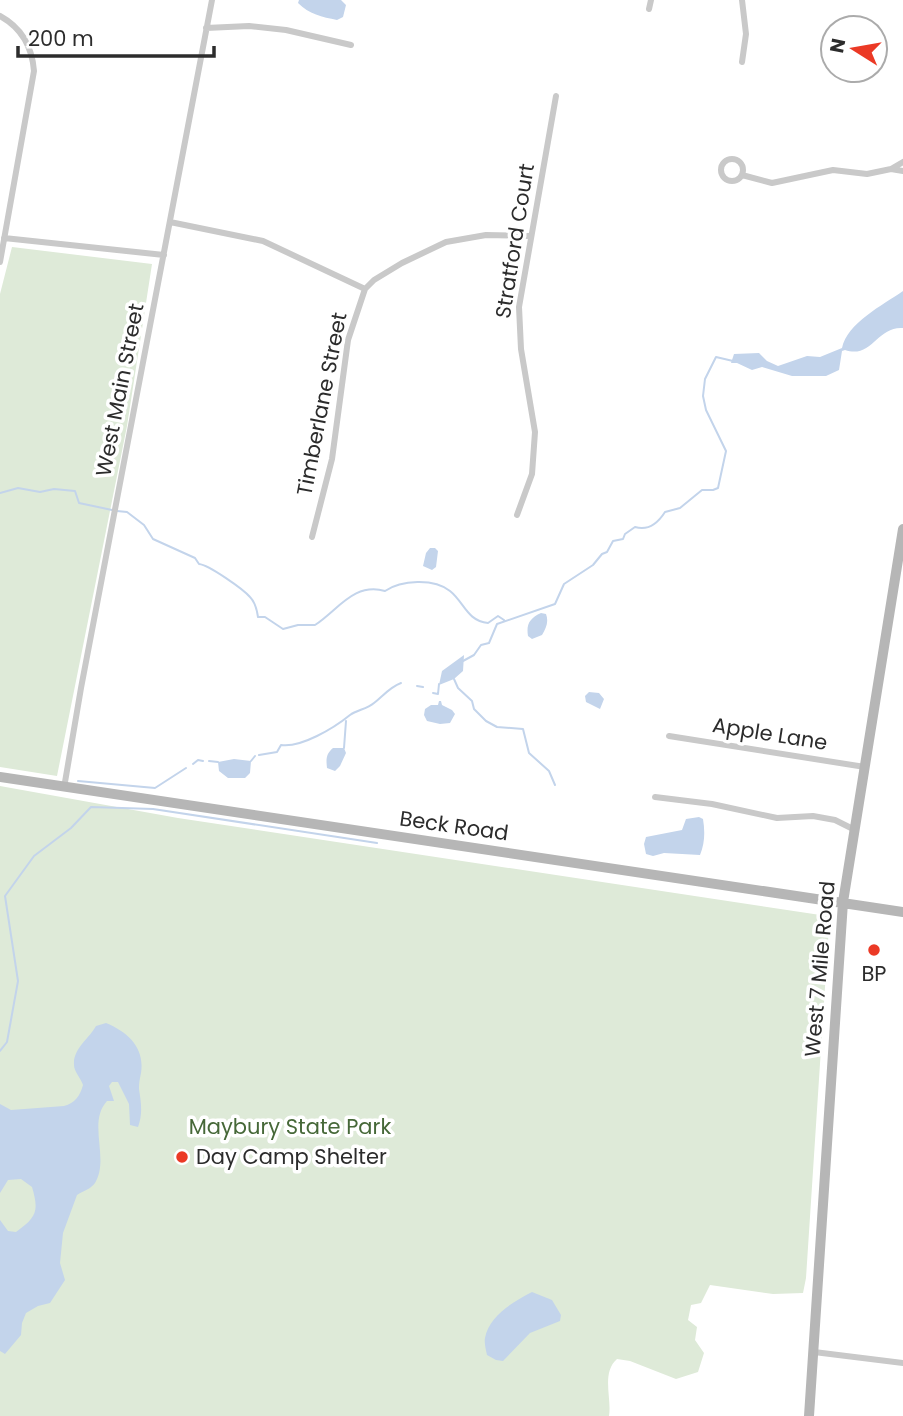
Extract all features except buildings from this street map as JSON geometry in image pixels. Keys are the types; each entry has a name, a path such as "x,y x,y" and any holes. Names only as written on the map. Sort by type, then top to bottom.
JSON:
{"main road":[{"name":"West 7 Mile Road","path":"809,1416 843,902 903,529"},
{"name":"Beck Road","path":"0,777 903,912"}],"street":[{"name":"West Main Street","path":"64,788 212,0"},
{"path":"649,9 651,0"},
{"path":"741,0 746,34 742,62"},
{"path":"0,16 9,21 24,37 30,49 34,71 0,262"},
{"path":"206,28 262,27 351,45"},
{"name":"Stratford Court","path":"517,514 532,474 535,449 535,422 519,331 519,307 556,96"},
{"path":"742,175 772,183 833,170 867,174 891,169 903,162"},
{"path":"891,169 903,171"},
{"path":"170,222 263,241 365,289"},
{"name":"Timberlane Street","path":"313,537 330,470 348,340 365,289 374,280 402,263 446,242 486,235 530,236"},
{"path":"4,239 164,255"},
{"name":"Apple Lane","path":"669,736 865,767"},
{"path":"655,797 712,804 777,818 813,816 835,820 855,830"},
{"path":"814,1352 903,1363"}],"green space":[{"path":"12,247 152,264 127,426 57,776 0,767 0,294"},
{"name":"Maybury State Park","path":"0,786 178,818 827,916 829,926 803,1293 773,1294 710,1285 701,1303 691,1305 688,1320 697,1327 695,1340 704,1353 698,1372 676,1379 630,1361 617,1359 608,1378 609,1416 0,1416"}],"water":[{"path":"299,0 341,0 346,5 343,17 337,20 311,12 298,3"},
{"path":"903,291 903,328 887,332 862,350 842,351 839,370 826,376 792,376 762,367 752,370 731,363 734,354 759,353 778,366 807,356 820,357 842,348 845,339 858,323"},
{"path":"430,548 438,551 436,567 432,570 423,566"},
{"path":"541,613 546,614 546,627 542,635 532,639 528,636 528,625"},
{"path":"464,655 463,671 454,679 439,685 442,671"},
{"path":"589,692 599,693 604,699 600,709 586,702 585,696"},
{"path":"439,701 455,714 450,723 427,721 424,715 425,709 438,705"},
{"path":"333,748 344,748 346,753 335,771 327,768 328,755"},
{"path":"234,759 251,761 250,773 245,778 228,778 219,771 218,762"},
{"path":"686,819 703,819 704,832 700,855 646,854 646,837 682,830"},
{"path":"106,1023 128,1036 140,1056 140,1122 138,1127 130,1125 129,1104 118,1082 112,1082 109,1086 114,1101 107,1101 99,1120 99,1173 93,1185 77,1195 63,1233 60,1263 65,1280 50,1303 26,1313 21,1335 5,1354 0,1351 0,1220 8,1231 16,1232 28,1222 36,1208 32,1187 21,1179 8,1180 0,1193 0,1104 11,1110 64,1106 74,1101 83,1085 74,1068 76,1054 96,1026"},
{"path":"532,1292 552,1300 561,1315 560,1321 530,1333 503,1361 487,1355 487,1330 497,1316"}],"waterway":[{"path":"463,661 474,655 481,645 489,643 497,624 555,604 564,584 593,565 607,552 613,541 623,539 625,534 635,527 652,525 665,512 680,508 702,490 718,488 726,451 706,410 703,396 705,379 716,357 733,361"},
{"path":"0,493 18,488 40,492 54,489 75,491 79,503 112,510"},
{"path":"117,511 127,512 144,525 153,539 195,558 199,564 233,583 252,599 258,617 265,617 283,629 298,625 315,625 347,599 364,590 385,591 418,582 435,584 450,591 470,615 481,622 488,623 498,616 504,620"},
{"path":"454,679 458,688 472,701 474,709 486,721 497,727 523,729 529,753 549,771 555,785"},
{"path":"259,755 277,752 281,745 298,743 317,736 371,705 401,683"},
{"path":"433,693 438,694 439,684"},
{"path":"417,686 423,687"},
{"path":"344,748 346,721"},
{"path":"251,761 255,756"},
{"path":"193,764 198,760 203,761"},
{"path":"209,761 218,762"},
{"path":"78,781 155,788 186,768"},
{"path":"0,1051 7,1042 18,981 5,896 34,856 71,828 91,807 153,809 377,843"}],"place":[{"name":"BP","path":"874,950"},
{"name":"Day Camp Shelter","path":"182,1157"}]}
